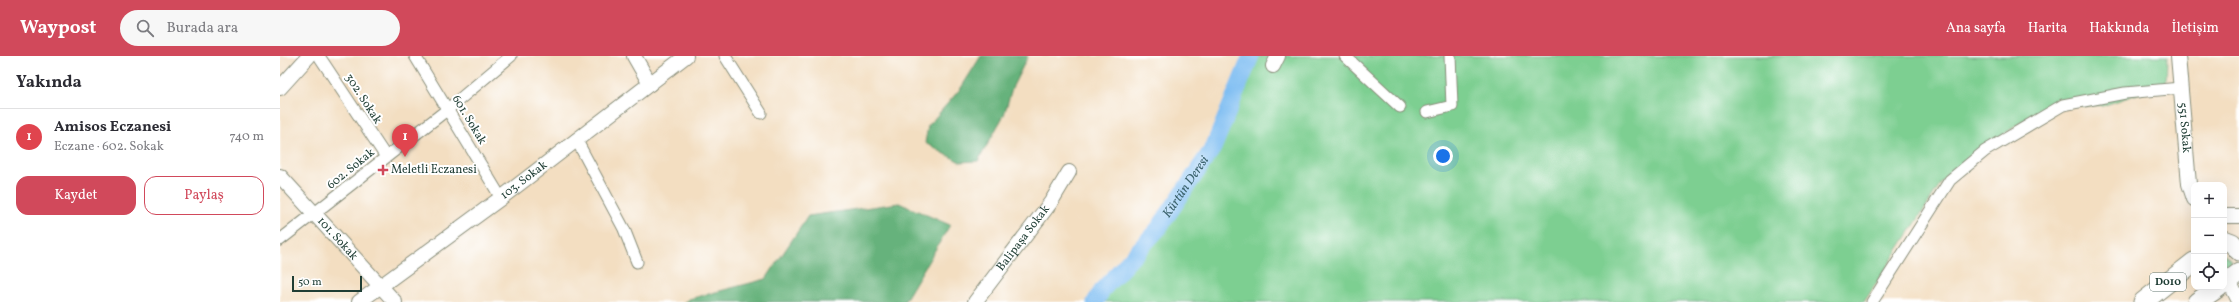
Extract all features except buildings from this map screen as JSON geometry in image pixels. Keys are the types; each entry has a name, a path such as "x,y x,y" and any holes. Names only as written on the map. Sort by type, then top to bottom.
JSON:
{"highway":[{"path":"2227,238 2239,228"},
{"path":"2227,241 2232,243 2239,251"},
{"name":"D010","path":"2143,302 2191,264"},
{"name":"D010","path":"2197,302 2229,287"}],"street":[{"path":"280,88 309,56"},
{"name":"302. Sokak","path":"319,56 386,157"},
{"name":"601. Sokak","path":"415,56 500,198"},
{"name":"602. Sokak","path":"280,240 316,214 448,109 511,56"},
{"path":"634,56 650,84"},
{"name":"103. Sokak","path":"359,302 500,198 686,56"},
{"path":"725,56 761,113"},
{"path":"1345,56 1400,107"},
{"path":"1427,112 1452,106 1450,56"},
{"name":"551 Sokak","path":"2178,56 2189,184 2191,190"},
{"path":"1872,302 1950,180 1985,151 2063,105 2126,93 2180,88"},
{"path":"576,139 624,229 637,262"},
{"name":"Balipaşa Sokak","path":"975,302 1051,202 1069,172"},
{"name":"101. Sokak","path":"280,176 395,302"},
{"path":"2227,216 2239,216"}],"green space":[{"path":"981,56 1028,56 1012,88 1004,115 978,161 960,162 925,143 928,126 961,88"},
{"path":"1256,56 2167,56 2166,84 2105,105 2082,106 2056,98 1948,173 1864,302 1100,302 1167,215 1207,154 1225,123"},
{"path":"899,203 950,225 904,302 684,302 689,299 766,279 808,216"},
{"path":"2227,256 2231,259 2232,266 2227,271"}],"waterway":[{"name":"Kürtün Deresi","path":"1095,302 1103,289 1158,229 1213,148 1251,56"}],"place":[{"name":"Amisos Eczanesi","path":"405,157"},
{"name":"Meletli Eczanesi","path":"383,170"}]}
